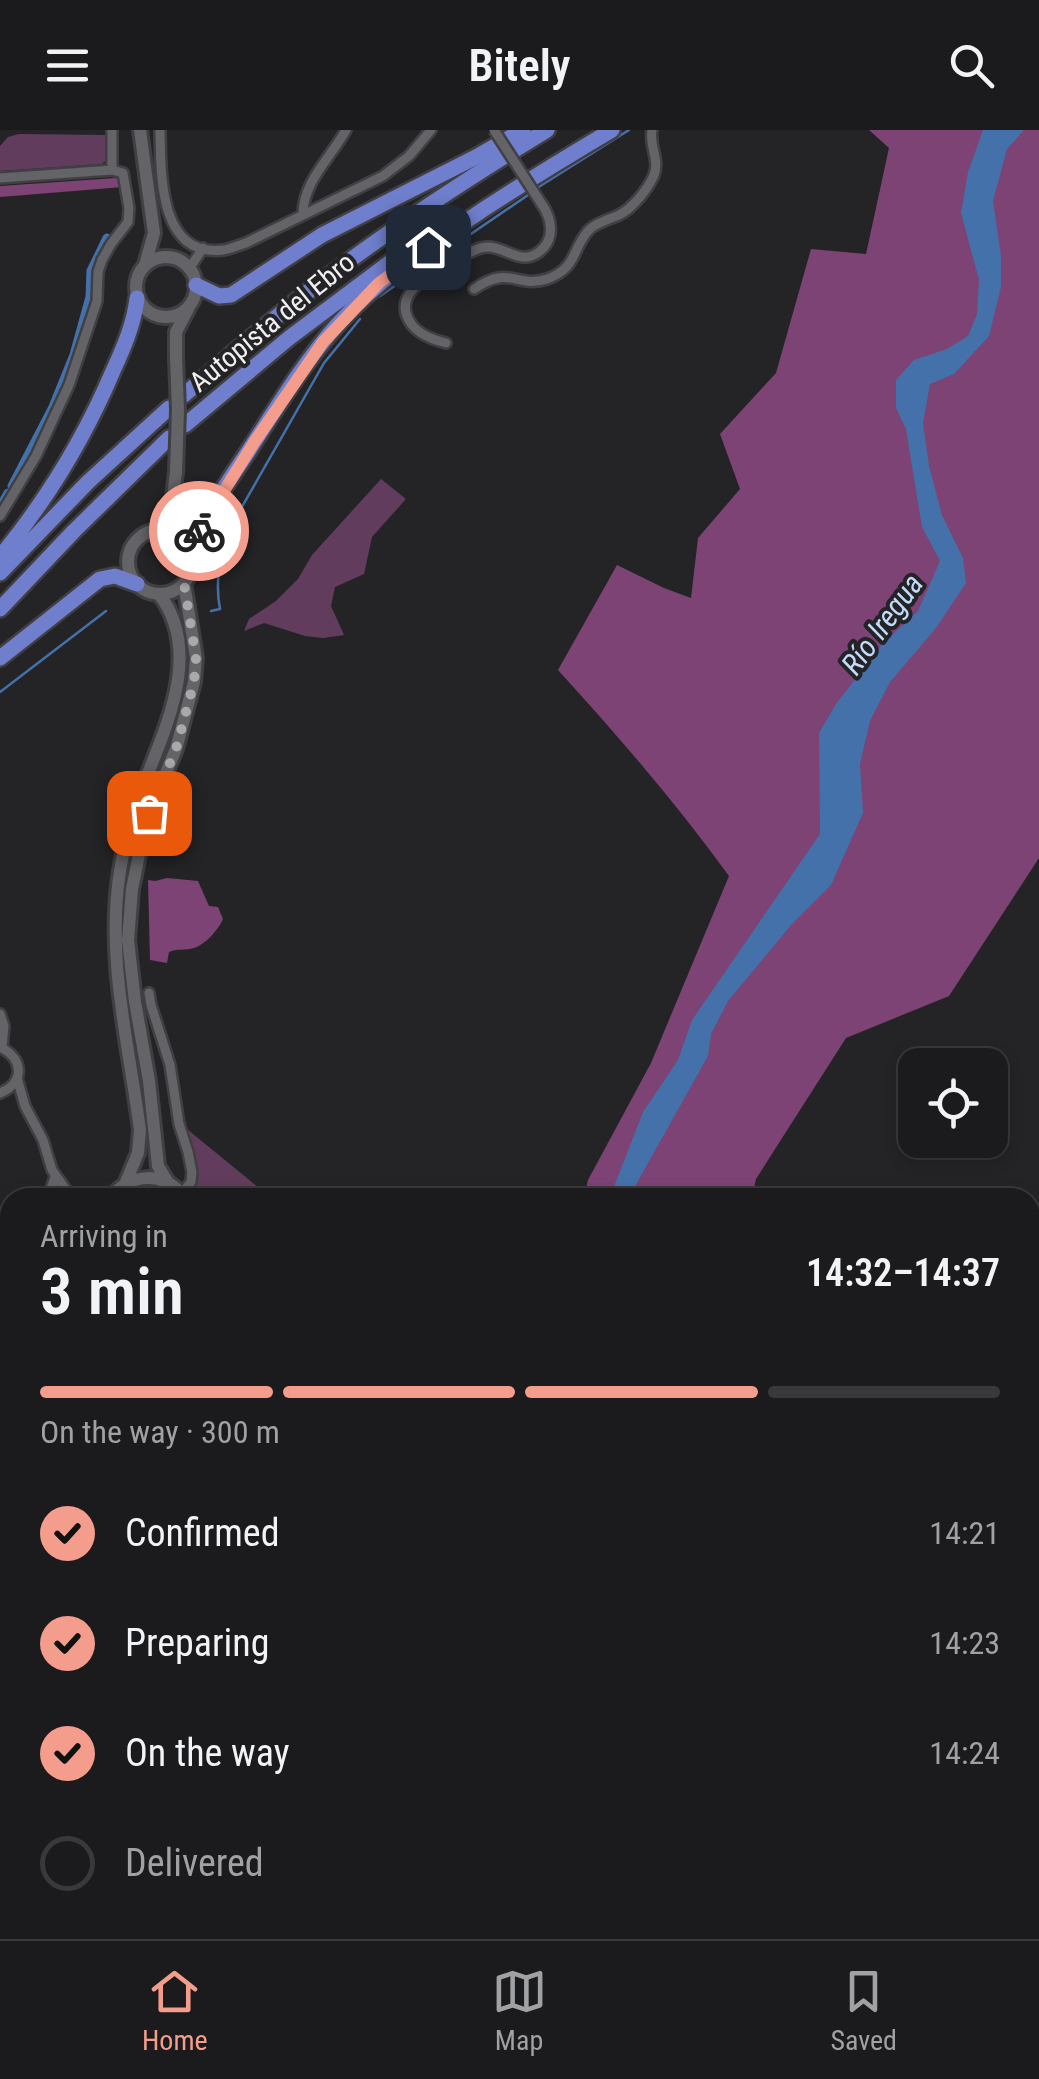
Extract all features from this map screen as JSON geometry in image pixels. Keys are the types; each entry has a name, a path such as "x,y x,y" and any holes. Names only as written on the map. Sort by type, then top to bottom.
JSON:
{"highway":[{"path":"196,285 219,296 231,294 322,236 522,130"},
{"name":"Autopista del Ebro","path":"184,395 348,262 546,130"},
{"name":"Autopista del Ebro","path":"185,425 388,262 491,192 594,130"},
{"path":"192,558 204,520 306,364 354,307 379,283 441,238 612,130"},
{"path":"0,557 50,488 85,429 124,346 135,317 137,298"},
{"name":"Autopista del Ebro","path":"0,573 77,493 169,408"},
{"path":"0,609 169,438"},
{"path":"0,658 100,579 115,576 136,584"}],"main road":[{"path":"140,130 154,233 172,258 189,269 196,285 174,343 178,410 171,513 176,534"},
{"path":"154,233 145,265 137,277 137,298 174,343"},
{"path":"145,265 158,258 172,258"},
{"path":"150,313 166,318 188,308"},
{"path":"160,530 171,513"},
{"path":"160,530 176,534 186,542 192,558 184,583 172,592 160,594 136,584 128,566 131,548 144,534 160,530"},
{"path":"175,1188 158,1166 128,940 142,835 176,749 194,682 196,658 184,583"},
{"path":"119,1188 126,1182 138,1153 140,1130 118,990 114,931 120,872 138,801 168,720 180,664 176,624 160,594"},
{"path":"126,1182 151,1177 167,1181"}],"street":[{"path":"112,130 112,170"},
{"path":"160,130 162,183 176,230 203,248 224,250 384,176 431,130"},
{"path":"303,214 307,189 346,130"},
{"path":"446,343 428,337 409,320 406,306 418,282 482,248 495,248 518,257 536,254 551,236 550,222 541,203 494,130"},
{"path":"474,289 499,276 541,281 568,266 591,228 630,208 654,174 652,130"},
{"path":"0,178 112,170 122,173 129,208 128,222 102,260 97,301 69,385 36,456 0,516"},
{"path":"189,269 203,248"},
{"path":"150,993 170,1065 179,1124 192,1172 187,1188"},
{"path":"0,1014 4,1026 1,1047 18,1064 17,1078 32,1124 43,1140 55,1177 64,1188"},
{"path":"2,1092 17,1078"},
{"path":"2,1092 21,1094"},
{"path":"51,1188 55,1177"}],"shaded area":[{"path":"869,130 1039,130 1039,858 949,996 846,1038 756,1179 754,1188 586,1188 651,1063 729,876 646,771 558,670 617,565 691,598 698,538 740,489 720,434 776,373 811,249 866,254 889,148"},
{"path":"106,135 105,161 0,171 0,146 8,137"},
{"path":"122,180 123,187 0,197 0,186"},
{"path":"381,479 406,499 372,537 364,574 335,587 331,606 344,635 305,636 264,623 244,631 249,619 276,601 298,579 312,555"},
{"path":"148,880 198,881 209,906 218,907 223,919 198,946 169,952 167,963 150,960"},
{"path":"182,1125 259,1188 187,1188 184,1184 191,1170"}],"water":[{"path":"983,130 1024,130 1007,149 993,201 1001,287 989,336 954,374 930,384 923,423 942,515 963,558 966,583 936,628 890,682 870,721 860,764 863,813 831,885 792,924 728,1001 711,1034 708,1056 634,1188 613,1188 643,1112 678,1060 692,1020 820,834 819,733 883,643 918,611 940,561 922,527 906,429 896,408 896,380 914,360 947,349 968,336 977,314 979,280 961,213 968,172"}],"waterway":[{"path":"537,188 629,130"},
{"path":"380,296 531,193"},
{"path":"12,486 53,407 74,355 90,297 91,271 107,238"},
{"path":"211,611 220,609 220,563 235,519 324,363 360,319"},
{"path":"0,507 8,493"},
{"path":"0,692 106,611"}],"way so far":[{"path":"149,813 176,749 194,682 196,658 184,583 191,570 199,531"}],"route":[{"path":"199,531 323,342 379,283 428,247"}],"water label":[{"name":"Río Iregua","path":"882,624"}]}
